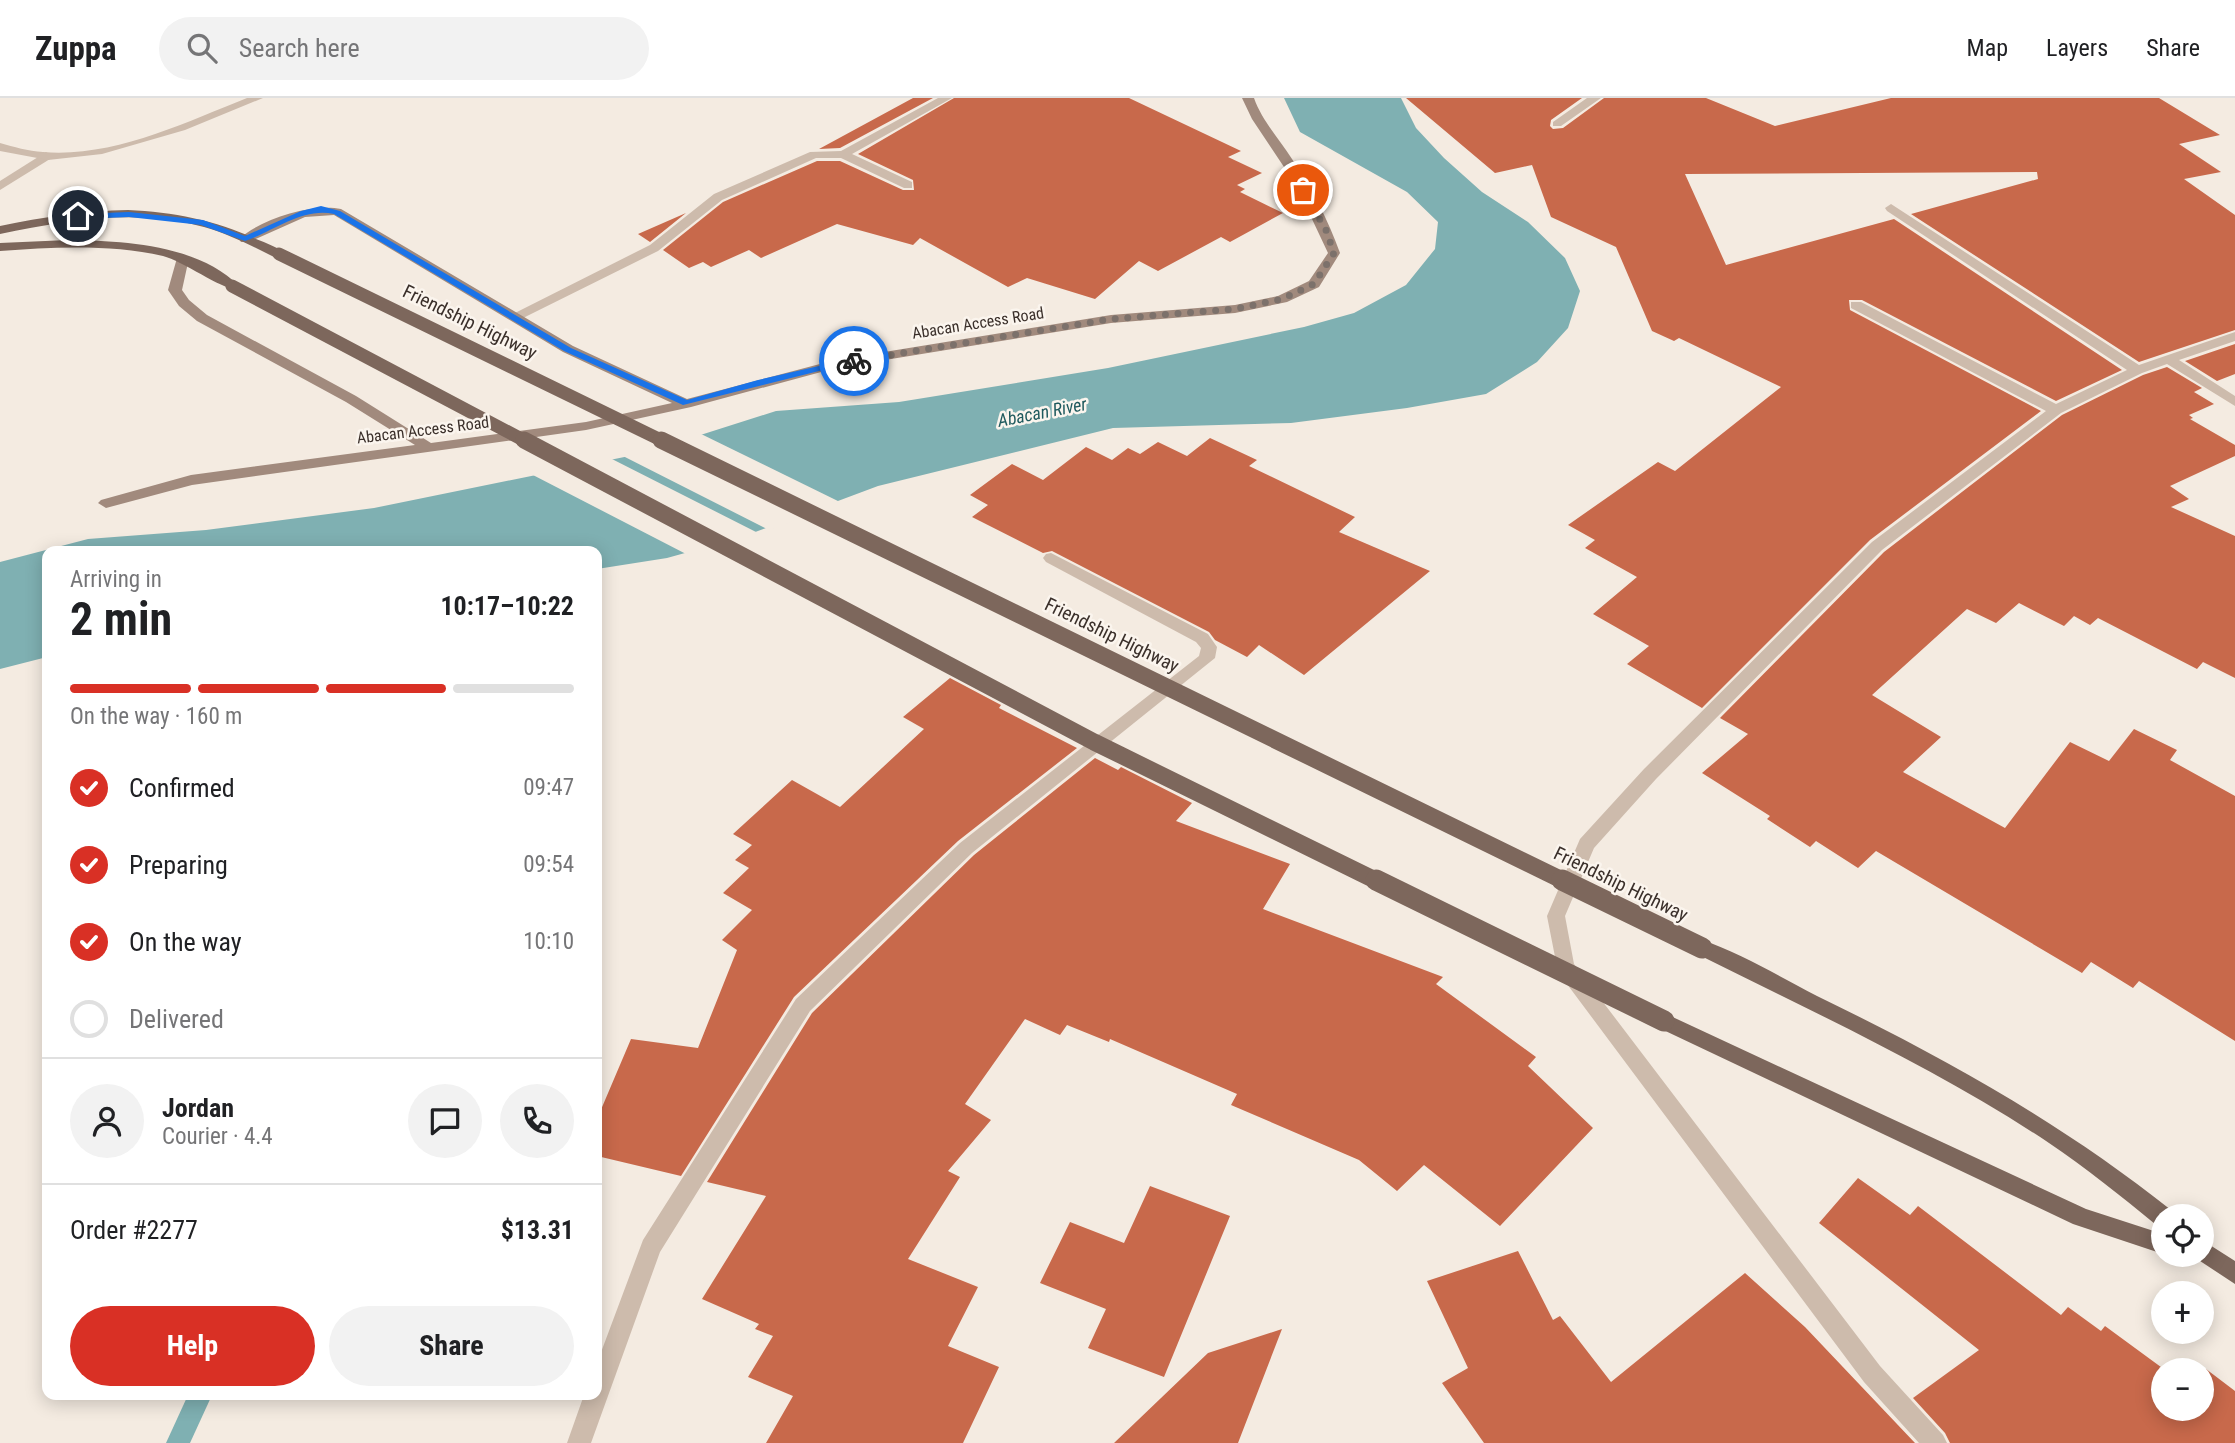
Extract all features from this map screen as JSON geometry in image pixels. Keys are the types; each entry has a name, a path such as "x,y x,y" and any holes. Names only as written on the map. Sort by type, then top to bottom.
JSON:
{"main road":[{"name":"Friendship Highway","path":"0,230 53,219 102,214 203,222 279,254 1702,948 1981,1088 2120,1179 2151,1206"},
{"path":"0,247 78,245 140,250 183,258 1094,742 1664,1021 2081,1217 2151,1240"},
{"path":"2214,1261 2235,1274"}],"street":[{"path":"0,147 46,156 107,150 166,135 257,98"},
{"path":"514,317 654,248 718,197 814,155 843,154 946,98"},
{"name":"Abacan Access Road","path":"106,503 191,480 336,458 430,449 586,426 686,404 835,364 1111,319 1235,309 1282,299 1314,284 1334,253 1326,230 1280,148 1255,118 1248,98"},
{"path":"1557,124 1595,98"},
{"path":"843,154 908,185"},
{"path":"0,186 46,156"},
{"path":"1891,208 2137,370"},
{"path":"245,239 303,213 321,209 337,212 568,349 686,404"},
{"path":"183,258 175,290 184,303 202,318 351,399 430,449"},
{"path":"1856,305 2056,410"},
{"path":"1935,1443 1872,1374 1565,966 1556,916 1586,844 1650,774 1878,546 2056,410 2166,358 2235,336"},
{"path":"2166,358 2235,402"},
{"path":"602,1378 651,1247 803,1005 966,848 1207,658 1209,647 1202,638 1051,558"},
{"path":"579,1443 594,1400"}],"water":[{"name":"Abacan River","path":"1284,98 1401,98 1416,128 1444,158 1482,192 1528,222 1565,258 1580,291 1568,328 1537,362 1486,394 1407,408 1291,423 1113,428 878,486 739,538 667,558 602,568 602,546 61,546 88,539 206,530 374,508 644,453 776,411 899,402 1108,368 1304,327 1354,313 1406,285 1435,249 1438,222 1407,192 1300,132"},
{"path":"42,551 42,658 0,669 0,562"}],"pier":[{"path":"697,432 842,503 769,530 619,454"},
{"path":"608,457 760,534 688,555 531,474"}],"building":[{"path":"913,98 933,98 840,148 819,149"},
{"path":"954,98 1129,98 1241,151 1228,157 1262,173 1237,185 1245,189 1240,192 1283,213 1230,242 1221,237 1158,271 1139,261 1095,299 1027,278 1008,287 920,238 913,245 837,224 761,258 749,250 711,267 703,262 689,268 663,250 723,202 817,161 840,161 903,190 914,190 913,180 858,154"},
{"path":"1406,98 1582,98 1551,120 1550,126 1553,129 1563,128 1604,98 1706,98 1775,126 1891,98 2159,98 2220,135 2179,144 2221,172 2184,179 2235,215 2235,330 2139,362 1911,214 2038,179 2037,172 1685,174 1726,265 1894,219 2122,370 2056,401 1862,300 1849,300 1850,310 2041,411 1870,540 1702,708 1627,664 1649,646 1593,614 1637,577 1585,548 1595,540 1568,525 1658,462 1675,471 1781,387 1679,338 1674,341 1652,331 1616,247 1551,217 1532,165 1495,173"},
{"path":"686,213 650,242 638,234"},
{"path":"2235,344 2235,374 2217,381 2185,361"},
{"path":"2167,367 2202,388 2194,392 2214,404 2189,415 2193,418 2190,419 2235,445 2235,456 2170,486 2189,499 2171,507 2235,536 2235,678 2203,662 2197,669 2098,618 2090,625 2074,616 2064,626 2019,603 1996,623 1967,609 1872,695 1941,737 1903,772 2005,828 2070,742 2109,761 2134,729 2177,750 2170,760 2235,796 2235,1041 2139,981 2133,988 2091,962 2082,973 1876,851 1858,868 1816,841 1810,847 1767,819 1770,816 1702,773 1748,734 1720,718 1884,552 2062,415 2143,375"},
{"path":"1210,438 1257,460 1249,466 1355,517 1339,532 1430,571 1304,675 1259,645 1247,657 1215,640 1209,632 1052,551 1043,553 972,517 988,505 970,495 1012,464 1043,480 1086,447 1112,460 1128,448 1140,454 1158,442 1187,456"},
{"path":"950,678 1001,705 999,708 1077,748 958,841 794,997 681,1176 602,1157 602,1107 631,1039 698,1048 737,950 722,940 752,910 723,893 749,868 735,860 752,845 733,834 792,780 840,807 924,729 903,717"},
{"path":"1095,758 1118,770 1121,767 1192,803 1176,821 1290,864 1263,909 1443,977 1436,984 1536,1057 1528,1066 1593,1128 1500,1226 1424,1165 1397,1191 1359,1160 1231,1105 1237,1094 1110,1039 1109,1042 1067,1025 1060,1035 1025,1019 965,1104 991,1120 948,1171 960,1177 908,1259 978,1287 948,1346 999,1367 963,1443 766,1443 793,1396 748,1377 773,1336 755,1329 759,1324 702,1299 766,1196 707,1182 812,1013 974,855"},
{"path":"1858,1178 1910,1215 1918,1206 2061,1315 2068,1307 2101,1331 2105,1326 2151,1360 2151,1421 2214,1421 2214,1375 2235,1391 2235,1443 1950,1443 1945,1433 1913,1398 1979,1350 1819,1223"},
{"path":"1150,1186 1230,1216 1164,1377 1088,1348 1106,1309 1040,1283 1070,1222 1124,1243"},
{"path":"1518,1251 1553,1320 1560,1316 1611,1382 1745,1273 1805,1327 1915,1443 1484,1443 1442,1383 1468,1368 1427,1281"},
{"path":"1282,1329 1238,1443 1114,1443 1208,1353"}],"waterway":[{"path":"178,1443 198,1400"}],"way so far":[{"path":"854,361 1111,319 1235,309 1282,299 1314,284 1334,253 1326,230 1303,190"}],"route":[{"path":"78,216 155,216 203,222 245,239 303,213 321,209 337,212 568,349 686,404 761,382 854,361"}]}
